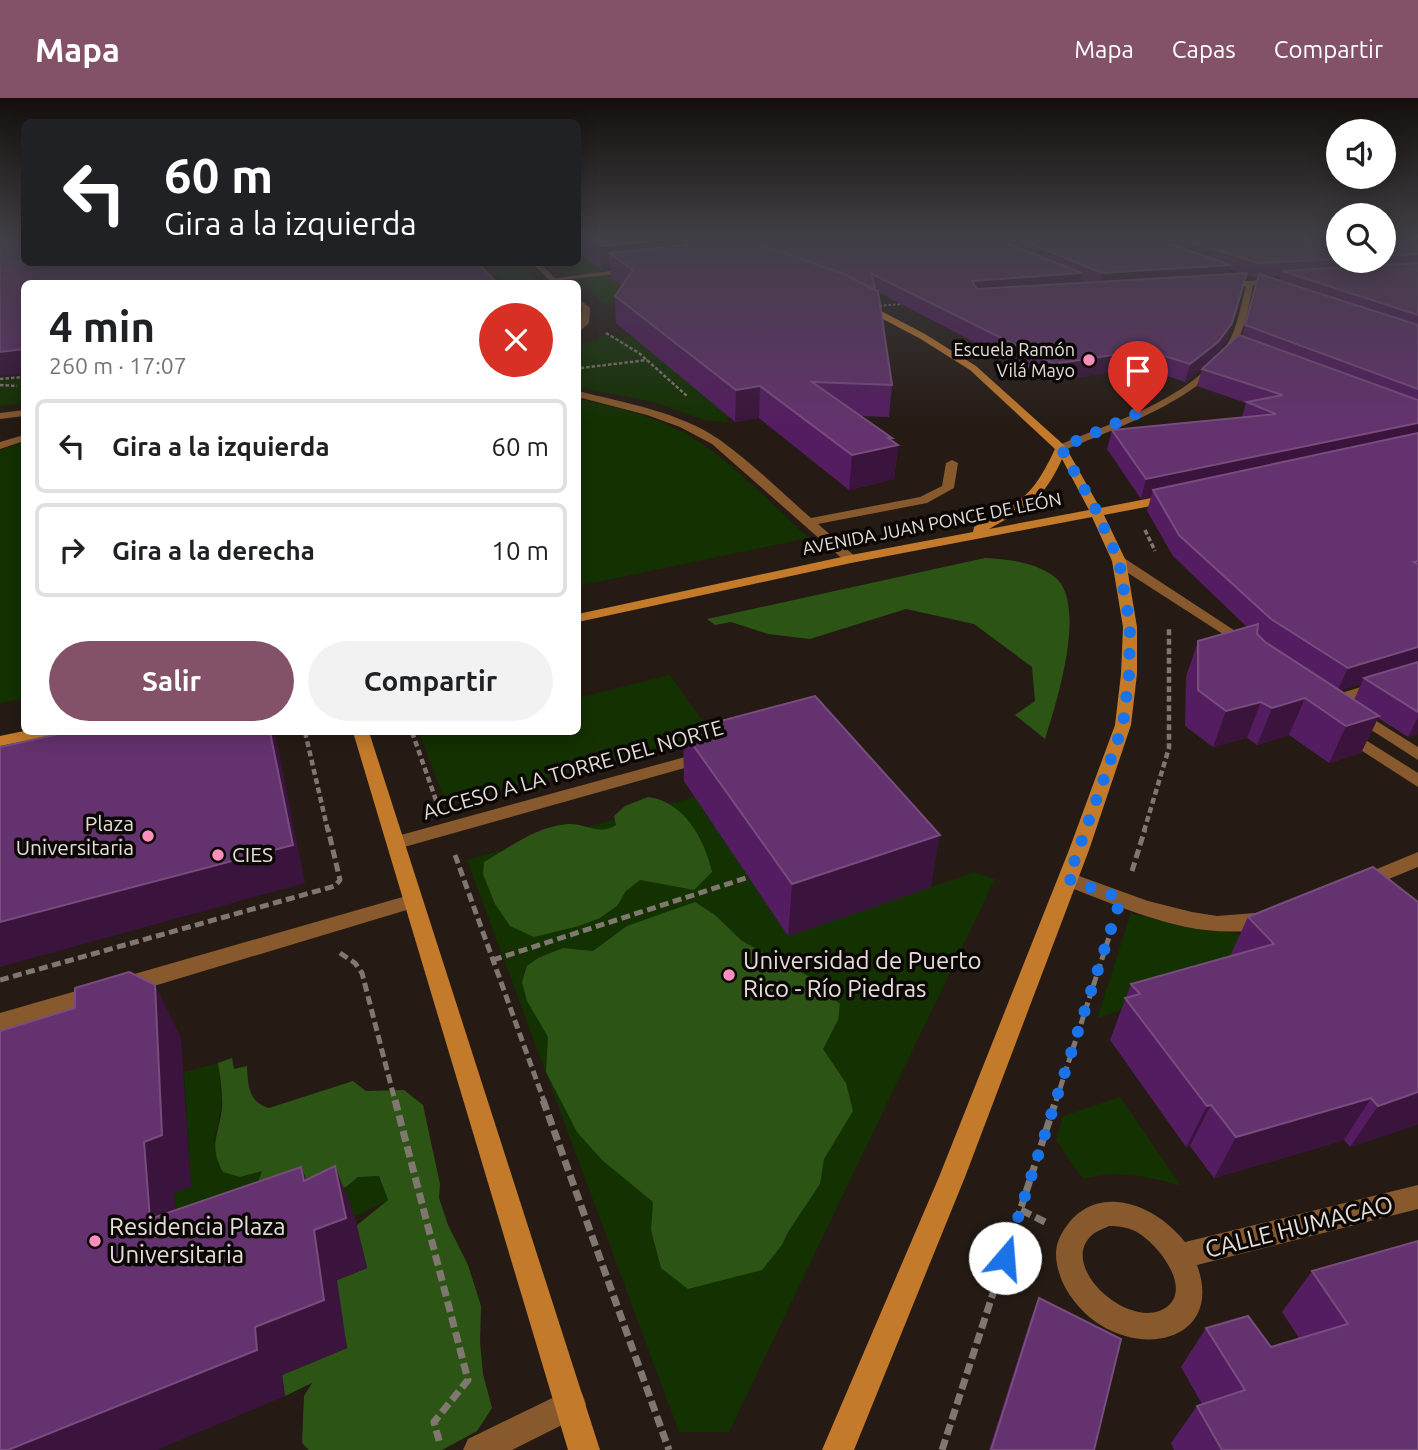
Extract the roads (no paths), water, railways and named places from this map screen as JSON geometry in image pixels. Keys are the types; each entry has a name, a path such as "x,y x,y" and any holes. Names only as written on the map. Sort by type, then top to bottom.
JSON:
{"street":[{"path":"968,536 1030,501 1045,482 1061,448 1163,401 1203,376 1232,344 1245,299"},
{"path":"838,1450 952,1177 1068,879 1123,725 1129,674 1130,627 1119,561 1096,510 1061,448 973,368 922,335 855,300"},
{"path":"581,303 586,308 585,323 581,328"},
{"path":"1232,344 1244,349"},
{"path":"581,395 651,413 684,425 716,442 851,559"},
{"path":"0,415 21,413"},
{"path":"0,446 21,439"},
{"path":"807,522 923,500 948,488 952,463"},
{"name":"AVENIDA JUAN PONCE DE LEÓN","path":"581,617 851,559 1096,510 1135,507 1188,495"},
{"path":"1119,561 1212,620 1256,656"},
{"path":"1418,674 1330,697 1418,755"},
{"path":"1334,724 1418,781"},
{"path":"0,741 31,735"},
{"path":"362,735 584,1450"},
{"name":"ACCESO A LA TORRE DEL NORTE","path":"397,843 722,752"},
{"path":"1341,891 1418,859"},
{"path":"1068,879 1121,898 1209,923 1255,923 1289,913"},
{"path":"0,1022 413,901"},
{"name":"CALLE HUMACAO","path":"1180,1256 1418,1198"},
{"name":"CALLE HUMACAO","path":"1106,1213 1123,1214 1156,1229 1170,1241 1180,1256 1188,1276 1189,1294 1183,1312 1168,1322 1150,1328 1129,1325 1108,1316 1089,1300 1076,1281 1069,1262 1069,1244 1076,1228 1090,1218 1106,1213"},
{"path":"479,1450 571,1404"}],"place":[{"name":"Escuela Ramón Vilá Mayo","path":"1089,360"},
{"name":"Plaza Universitaria","path":"148,836"},
{"name":"CIES","path":"218,855"},
{"name":"Universidad de Puerto Rico - Río Piedras","path":"729,975"},
{"name":"Residencia Plaza Universitaria","path":"95,1241"}]}
